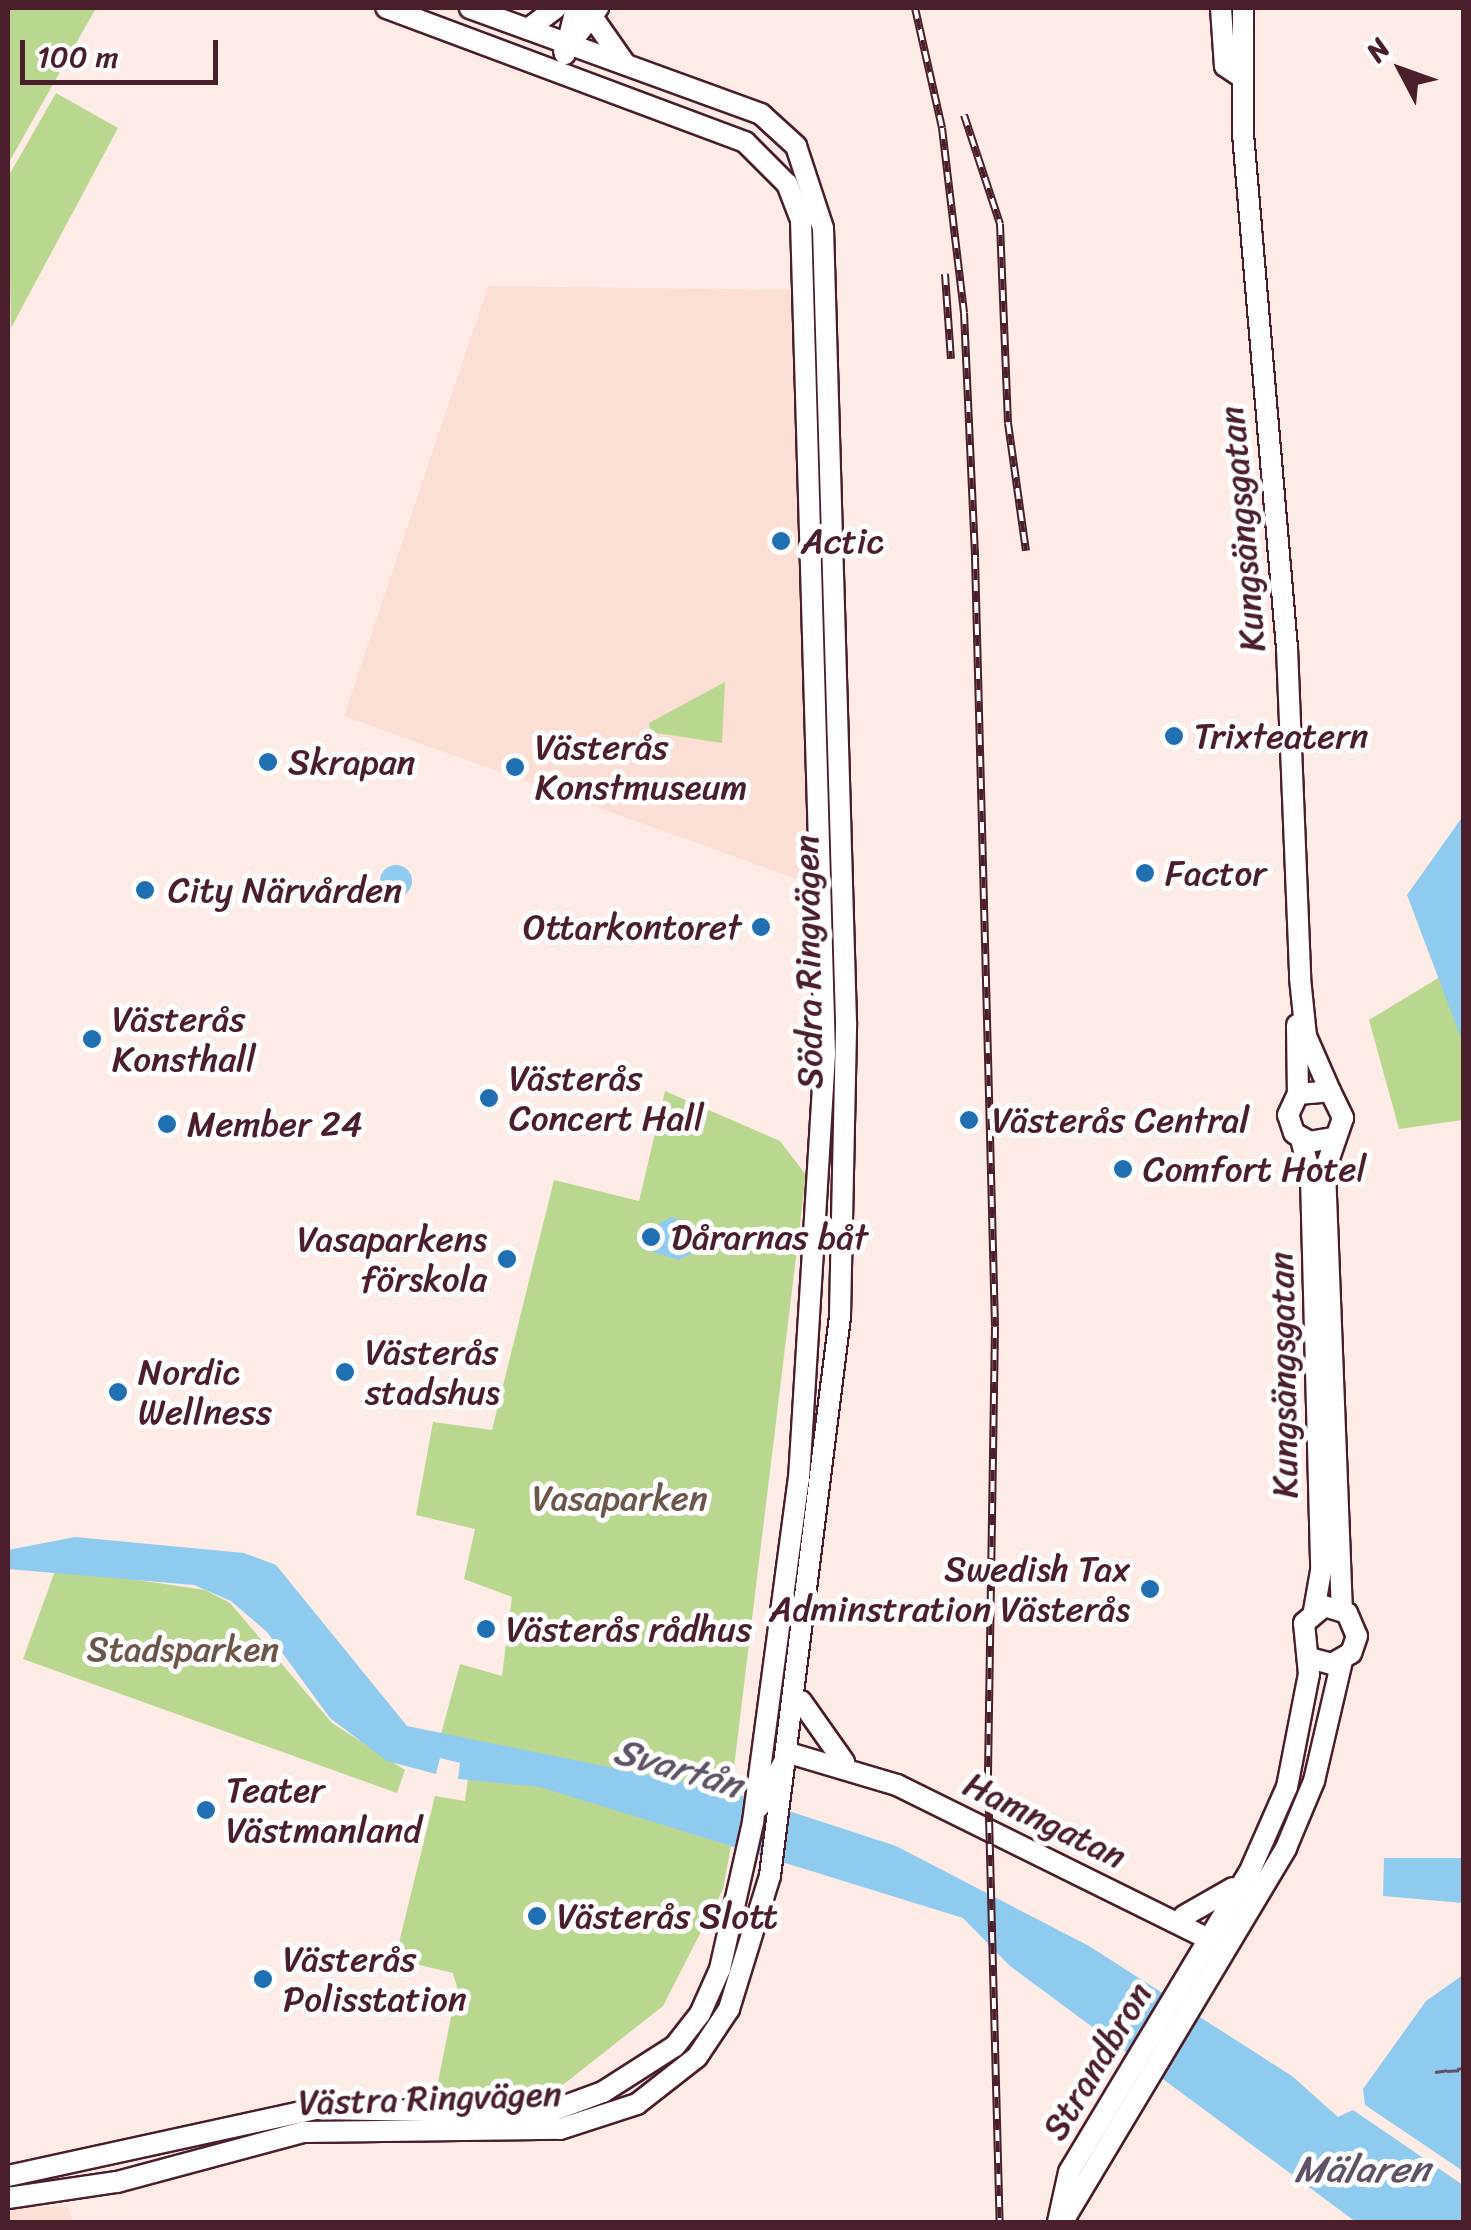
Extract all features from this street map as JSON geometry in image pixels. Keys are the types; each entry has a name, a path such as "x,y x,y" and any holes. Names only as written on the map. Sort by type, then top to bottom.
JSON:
{"main road":[{"path":"386,8 479,42 560,48 626,66 761,114 796,146"},
{"path":"470,8 528,29 560,48"},
{"path":"559,8 560,48"},
{"path":"528,29 559,8"},
{"name":"Kungsängsgatan","path":"1222,8 1225,66 1240,67"},
{"name":"Kungsängsgatan","path":"1230,8 1240,67 1286,648 1300,978 1298,1094"},
{"name":"Kungsängsgatan","path":"1240,67 1243,8"},
{"path":"560,48 589,11 626,66"},
{"name":"Södra Ringvägen","path":"560,48 572,77 723,134 764,155 801,220 822,544 842,1109 840,1316 798,1696 772,1866 750,1956 702,2031"},
{"path":"723,134 735,128 777,150 796,146"},
{"name":"Södra Ringvägen","path":"702,2031 748,1848 772,1704 798,1480 826,1011 823,228 796,146"},
{"name":"Kungsängsgatan","path":"1300,978 1306,1036 1330,1091"},
{"path":"1330,1091 1343,1118 1332,1138 1301,1138 1288,1115 1298,1094 1330,1091"},
{"path":"818,1141 842,1109"},
{"name":"Kungsängsgatan","path":"1301,1138 1311,1178 1314,1610"},
{"name":"Kungsängsgatan","path":"1332,1138 1325,1170 1342,1609"},
{"path":"1342,1609 1357,1636 1342,1661 1307,1804 1262,1892 1234,1931 1208,1940 1249,1873 1293,1773 1309,1658 1301,1629 1314,1610 1342,1609"},
{"path":"1309,1658 1342,1661"},
{"path":"798,1696 811,1726 850,1766"},
{"path":"758,1796 788,1752 772,1704"},
{"name":"Hamngatan","path":"788,1752 811,1765 850,1766"},
{"name":"Hamngatan","path":"788,1752 850,1766 1136,1901 1178,1917 1208,1940"},
{"path":"786,1792 811,1765"},
{"path":"1186,1994 1189,1952 1178,1917 1249,1873"},
{"name":"Strandbron","path":"1060,2222 1126,2110 1186,1994 1232,1950 1262,1892"},
{"path":"1186,1994 1214,1954 1208,1940"},
{"name":"Västra Ringvägen","path":"8,2176 316,2110 546,2113 628,2080 702,2031"},
{"name":"Västra Ringvägen","path":"8,2198 117,2182 304,2132 560,2129 654,2095 702,2031"},
{"name":"Strandbron","path":"1060,2222 1069,2172 1144,2070"}],"shaded area":[{"path":"488,286 795,290 813,871 802,881 344,716"},
{"path":"68,2206 73,2222 8,2222 8,2208"}],"green space":[{"path":"8,8 96,8 8,164"},
{"path":"56,93 118,128 11,328 8,177"},
{"path":"725,682 722,743 650,732 649,723"},
{"path":"1440,977 1463,1038 1463,1120 1399,1129 1369,1020"},
{"name":"Vasaparken","path":"665,1091 780,1141 806,1175 731,1792 441,1734 460,1664 502,1676 512,1597 464,1579 475,1529 416,1515 433,1422 492,1430 554,1180 639,1201"},
{"name":"Stadsparken","path":"56,1568 205,1590 230,1603 332,1723 405,1770 397,1793 23,1659"},
{"path":"468,1779 540,1786 731,1846 723,1889 663,2006 550,2095 435,2097 457,1987 453,1973 395,1959 435,1796 465,1801"}],"water":[{"path":"1463,816 1463,1043 1407,895"},
{"path":"396,865 408,869 412,881 408,893 396,897 384,893 380,881 384,869"},
{"path":"671,1217 693,1224 702,1237 696,1251 679,1260 640,1248 641,1234"},
{"path":"75,1537 244,1553 276,1565 407,1726 731,1792 896,1846 1089,1946 1292,2076 1338,2117 1353,2110 1463,2185 1463,2222 1356,2222 1010,1966 963,1918 540,1787 458,1779 460,1763 440,1758 436,1774 387,1761 330,1718 267,1632 231,1601 194,1585 8,1569 8,1550"},
{"path":"1384,1858 1463,1858 1463,1903 1383,1896"},
{"name":"Mälaren","path":"1464,1975 1463,2171 1365,2105 1363,2089 1426,2001"}],"ferry route":[{"path":"1435,2072 1464,2068"},
{"path":"1447,2071 1464,2070"}],"railway":[{"path":"915,8 942,128 964,313 975,558 995,1327 988,1778 1000,2222"},
{"path":"964,115 1000,224 1008,423 1026,551"},
{"path":"945,274 951,359"}],"place":[{"name":"Actic","path":"781,541"},
{"name":"Trixteatern","path":"1174,736"},
{"name":"Skrapan","path":"268,762"},
{"name":"Västerås Konstmuseum","path":"515,767"},
{"name":"Factor","path":"1145,873"},
{"name":"City Närvården","path":"145,890"},
{"name":"Ottarkontoret","path":"761,927"},
{"name":"Västerås Konsthall","path":"92,1039"},
{"name":"Västerås Concert Hall","path":"489,1098"},
{"name":"Västerås Central","path":"969,1120"},
{"name":"Member 24","path":"167,1124"},
{"name":"Comfort Hotel","path":"1123,1169"},
{"name":"Dårarnas båt","path":"651,1237"},
{"name":"Vasaparkens förskola","path":"507,1259"},
{"name":"Västerås stadshus","path":"345,1372"},
{"name":"Nordic Wellness","path":"118,1392"},
{"name":"Swedish Tax Adminstration Västerås","path":"1150,1589"},
{"name":"Västerås rådhus","path":"486,1629"},
{"name":"Teater Västmanland","path":"206,1810"},
{"name":"Västerås Slott","path":"537,1916"},
{"name":"Västerås Polisstation","path":"263,1979"}],"water label":[{"name":"Svartån","path":"678,1768"}]}
